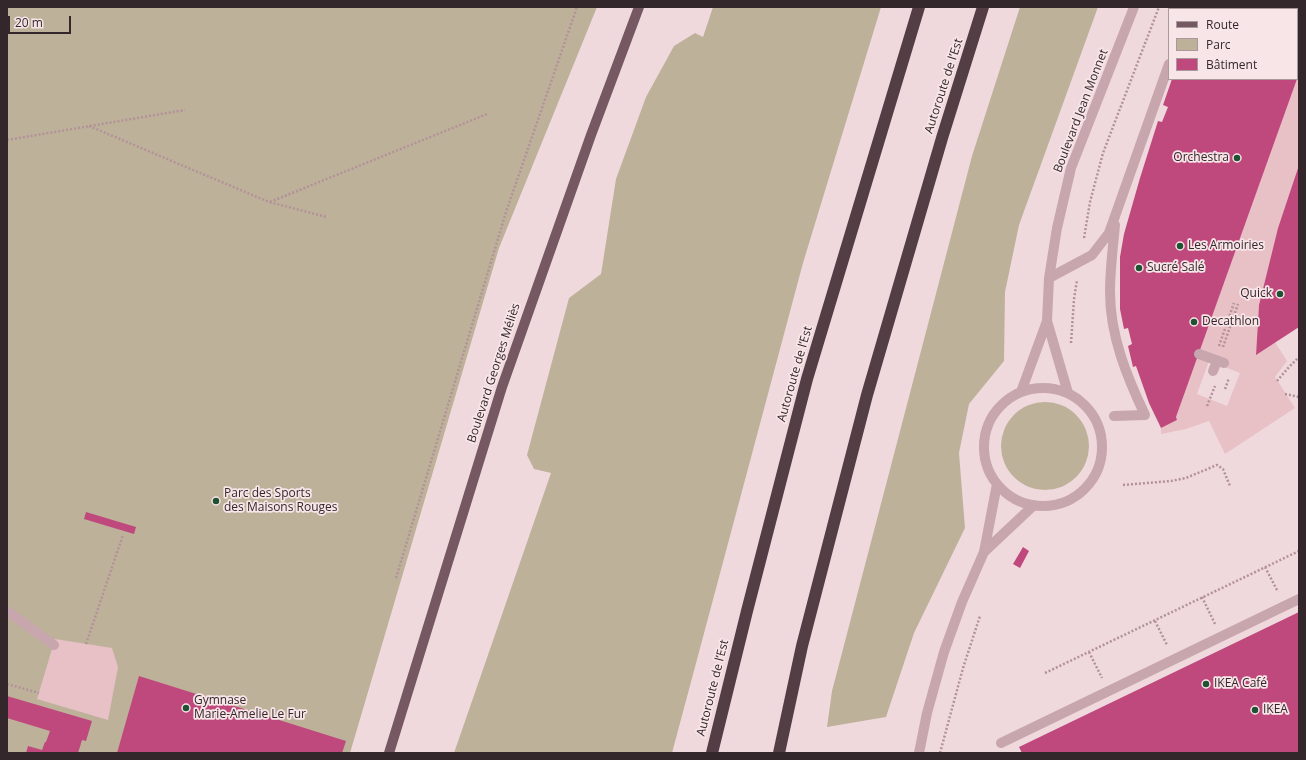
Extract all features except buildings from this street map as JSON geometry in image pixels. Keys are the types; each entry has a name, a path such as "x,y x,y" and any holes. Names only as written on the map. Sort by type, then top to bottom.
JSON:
{"highway":[{"name":"Autoroute de l’Est","path":"712,753 747,611 808,379 919,7"},
{"name":"Autoroute de l’Est","path":"780,753 802,646 867,396 942,138 983,7"}],"main road":[{"name":"Boulevard Georges Méliès","path":"389,753 502,387 590,135 639,7"}],"street":[{"name":"Boulevard Jean Monnet","path":"1021,392 1047,321 1049,278 1057,228 1071,168 1134,7"},
{"path":"1049,278 1092,255 1109,233 1168,67"},
{"path":"1114,416 1145,415 1130,381 1113,323 1110,292 1115,215"},
{"name":"Boulevard Jean Monnet","path":"1047,321 1068,393"},
{"path":"1199,354 1218,361 1213,371"},
{"path":"1037,388 1052,388 1068,393 1084,404 1096,421 1102,440 1102,456 1097,471 1086,487 1071,499 1053,505 1034,505 1020,501 1008,494 997,484 988,468 984,450 986,432 993,415 1006,401 1021,392 1037,388"},
{"path":"919,753 927,713 944,652 962,602 984,552 997,484"},
{"path":"984,552 1034,505"},
{"path":"1001,744 1299,599"},
{"path":"7,612 54,645"}],"path":[{"path":"396,578 506,212 577,7"},
{"path":"1071,347 1074,299 1090,202 1103,153 1159,7"},
{"path":"7,140 185,110"},
{"path":"269,202 487,114"},
{"path":"89,126 269,202 327,217"},
{"path":"1218,361 1234,303"},
{"path":"1218,361 1238,304"},
{"path":"1277,381 1299,357"},
{"path":"1285,394 1299,397"},
{"path":"1123,485 1171,481 1186,478 1217,466 1223,469 1230,486"},
{"path":"86,644 123,535"},
{"path":"1045,673 1299,551"},
{"path":"1202,597 1216,626"},
{"path":"940,753 963,668 980,616"},
{"path":"1155,620 1169,649"},
{"path":"7,684 39,693"}],"green space":[{"name":"Parc des Sports des Maisons Rouges","path":"7,7 597,7 499,248 350,753 7,753"},
{"path":"713,7 881,7 803,263 672,753 454,753 551,473 534,469 527,455 569,298 601,274 616,179 646,97 674,46 695,33 703,37"},
{"path":"1020,7 1098,7 1019,225 1005,292 1004,361 969,404 959,453 965,528 914,633 886,717 827,727 832,691 972,156"},
{"path":"1045,402 1062,405 1076,415 1086,429 1089,446 1086,463 1076,477 1062,487 1045,490 1028,487 1014,477 1004,463 1001,446 1004,429 1014,415 1028,405"}],"shaded area":[{"path":"1299,73 1299,164 1278,228 1259,305 1256,354 1275,342 1287,361 1275,377 1295,408 1225,454 1209,421 1186,429 1161,434 1161,428 1177,420 1176,417 1296,80 1298,80","holes":["1209,361 1240,373 1227,406 1197,394"]},
{"path":"55,639 112,648 118,667 108,720 37,699"}],"place":[{"name":"Orchestra","path":"1237,158"},
{"name":"Les Armoiries","path":"1180,246"},
{"name":"Sucré Salé","path":"1139,268"},
{"name":"Quick","path":"1280,294"},
{"name":"Decathlon","path":"1194,322"},
{"name":"Parc des Sports des Maisons Rouges","path":"216,501"},
{"name":"IKEA Café","path":"1206,684"},
{"name":"Gymnase Marie-Amelie Le Fur","path":"186,708"},
{"name":"IKEA","path":"1255,710"}]}
